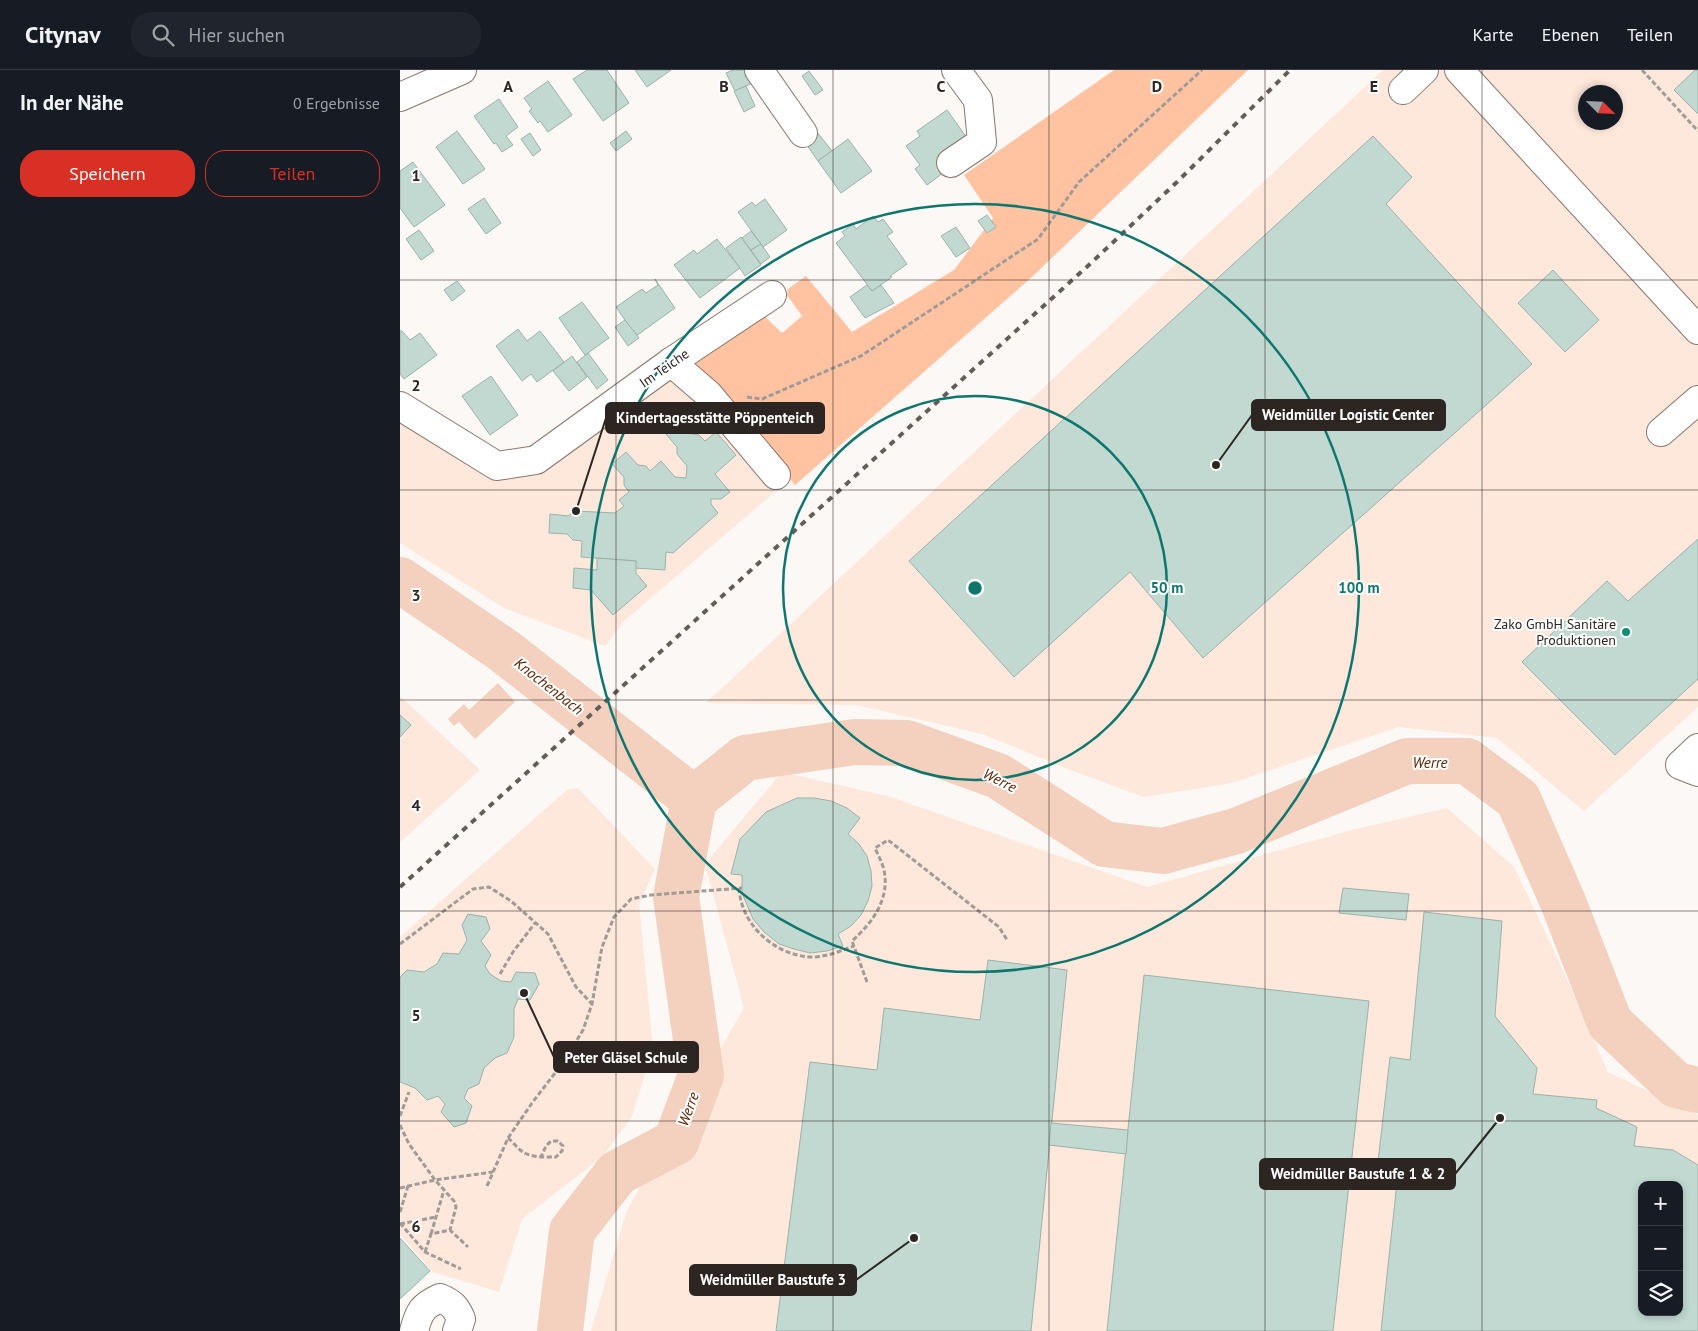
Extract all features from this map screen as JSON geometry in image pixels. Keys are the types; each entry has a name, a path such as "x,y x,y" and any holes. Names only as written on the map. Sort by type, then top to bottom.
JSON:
{"street":[{"path":"400,97 462,70"},
{"path":"759,70 803,133"},
{"path":"951,163 982,142 978,100 956,70"},
{"path":"1403,90 1424,70"},
{"path":"1459,70 1698,330"},
{"name":"Im Teiche","path":"400,406 497,466 536,460 671,362 772,295"},
{"path":"671,362 708,394 776,475"},
{"path":"1661,432 1698,400"},
{"path":"1698,748 1680,765 1698,772"},
{"path":"414,1331 418,1316 427,1304 440,1298 451,1303 456,1308 461,1319 457,1331"}],"path":[{"path":"708,394 762,399 861,356 1038,239 1079,182 1202,70"},
{"path":"1642,70 1698,131"},
{"path":"867,982 852,941 866,928 883,899 884,868 875,848 888,840 999,927 1007,940"},
{"path":"400,944 472,888 489,887 511,901 548,934 576,987 592,1004"},
{"path":"487,1186 508,1138 565,1060 583,1030 592,1004 602,947 614,917 631,899 651,895 740,888 743,910 751,925 781,949 796,955 813,957 829,955 854,946"},
{"path":"500,974 535,922"},
{"path":"400,1116 409,1092"},
{"path":"400,1125 409,1144 434,1180 454,1201 456,1207 450,1230"},
{"path":"508,1138 524,1153 541,1157 556,1157 562,1151 563,1146 558,1141 551,1140 541,1157"},
{"path":"400,1188 434,1180 494,1172"},
{"path":"400,1212 408,1186"},
{"path":"425,1252 444,1190"},
{"path":"400,1224 436,1217"},
{"path":"400,1224 425,1252 461,1269"},
{"path":"431,1234 450,1230"},
{"path":"450,1230 468,1247"}],"shaded area":[{"path":"1114,70 1248,70 1033,276 795,485 691,362 757,309 782,333 802,316 787,295 788,289 806,276 852,332 954,270 993,218 964,175"},
{"path":"1383,70 1698,70 1698,707 1584,811 1497,738 1399,727 1232,783 1144,797 982,734 857,705 706,703"},
{"path":"691,362 790,479 624,621 605,646 504,608 400,543 400,421 484,473 503,479 528,476 546,467"},
{"path":"498,683 515,702 475,739 459,722 454,726 448,719 464,704 469,710"},
{"path":"400,696 480,770 400,842"},
{"path":"782,772 891,797 1147,887 1352,830 1447,808 1514,867 1552,946 1608,1072 1698,1115 1698,1331 591,1331 627,1210 744,1008 705,864"},
{"path":"578,788 655,869 639,904 653,1049 632,1116 603,1156 522,1219 499,1292 433,1272 400,1235 400,937 567,790"}],"building":[{"path":"587,70 607,70 629,103 603,121 573,79"},
{"path":"635,70 671,70 647,87"},
{"path":"733,70 749,70 755,82 735,91 726,73"},
{"path":"1695,70 1698,70 1698,114 1674,90"},
{"path":"809,71 823,90 815,95 802,76"},
{"path":"548,81 572,115 548,132 529,111 532,109 524,98"},
{"path":"746,86 755,106 744,112 734,91"},
{"path":"499,99 518,127 506,136 513,145 502,152 474,116"},
{"path":"947,110 967,138 938,159 947,170 927,185 915,169 920,165 906,146 920,136 917,131"},
{"path":"457,131 485,169 463,184 436,147"},
{"path":"626,131 632,139 616,151 610,143"},
{"path":"817,132 832,151 818,161 804,141"},
{"path":"530,133 541,150 533,156 521,139"},
{"path":"1373,136 1412,177 1386,204 1532,364 1203,658 1130,572 1014,677 909,561"},
{"path":"848,139 872,171 841,193 818,161"},
{"path":"413,162 445,205 414,227 400,208 400,171"},
{"path":"484,198 501,223 486,234 468,209"},
{"path":"765,199 787,230 763,247 738,212 752,202 755,206"},
{"path":"987,215 996,227 987,233 978,221"},
{"path":"873,216 878,222 883,219 893,232 887,236 907,264 872,291 836,243 845,236 842,232 853,224 856,229"},
{"path":"956,227 970,248 956,257 941,236"},
{"path":"419,230 434,251 421,260 406,239"},
{"path":"751,231 761,244 751,250 742,238"},
{"path":"741,237 761,265 745,276 726,248"},
{"path":"717,239 740,268 700,298 674,265 694,250 697,254"},
{"path":"761,244 770,257 761,264 751,250"},
{"path":"1553,270 1599,320 1565,352 1518,303"},
{"path":"655,279 675,308 636,336 616,307 642,289 646,293 658,285"},
{"path":"457,281 465,291 452,301 444,290"},
{"path":"867,285 872,291 881,285 894,303 865,318 850,297"},
{"path":"582,302 609,338 585,355 559,318"},
{"path":"625,320 639,338 628,346 615,327"},
{"path":"518,329 527,341 540,331 564,362 537,382 531,374 522,381 496,346"},
{"path":"400,331 410,340 420,333 437,355 404,379 400,374"},
{"path":"588,353 608,380 597,389 577,362"},
{"path":"572,356 587,377 569,391 553,371"},
{"path":"491,376 518,415 490,435 462,396"},
{"path":"680,420 692,434 699,435 705,441 716,432 736,455 715,474 730,492 721,499 711,499 711,504 718,513 673,553 666,552 665,570 635,568 636,561 581,557 582,541 573,540 567,534 549,533 550,514 568,516 575,511 615,513 624,506 619,500 629,492 624,485 624,477 612,464 626,452 638,465 646,466 650,471 661,461 675,477 686,478 687,466 677,454 677,447 665,433"},
{"name":"Zako GmbH Sanitäre Produktionen","path":"1698,539 1698,679 1615,755 1522,662 1607,581 1628,601"},
{"path":"597,558 636,561 636,573 647,586 613,615 591,590 573,588 574,568 597,570"},
{"path":"400,715 411,725 400,737"},
{"path":"797,798 831,801 847,808 860,818 848,834 859,844 867,856 871,871 872,886 868,901 861,915 851,926 838,934 843,946 827,951 810,953 794,949 779,944 764,932 753,919 742,893 742,875 731,874 740,839 766,812"},
{"path":"1343,888 1409,894 1406,920 1339,913"},
{"path":"1424,912 1502,921 1495,1016 1537,1068 1533,1094 1597,1100 1596,1108 1637,1127 1634,1146 1673,1150 1698,1165 1698,1331 1381,1331 1399,1164 1378,1162 1390,1057 1410,1060"},
{"path":"468,914 486,917 490,929 481,941 491,955 485,966 490,974 501,981 511,982 516,972 535,973 539,984 530,1000 518,999 514,1009 514,1037 507,1053 495,1058 484,1068 479,1084 468,1089 464,1098 472,1106 466,1123 454,1127 441,1112 445,1104 438,1096 427,1100 415,1088 400,1082 400,977 407,970 424,972 437,964 443,953 459,954 467,940 462,925"},
{"path":"988,960 1067,970 1031,1331 776,1331 810,1062 877,1070 884,1008 980,1020"},
{"path":"1144,975 1369,1001 1333,1331 1107,1331"},
{"path":"1051,1123 1128,1130 1126,1154 1049,1145"},
{"path":"1351,1159 1399,1164 1397,1180 1349,1175"},
{"path":"400,1238 430,1271 400,1299"}],"waterway":[{"name":"Knochenbach","path":"400,580 503,650 694,799"},
{"name":"Werre","path":"560,1331 572,1231 617,1173 676,1142 701,1075 676,897 694,799 745,758 855,742 907,743 998,776 1104,844 1163,851 1236,831 1407,761 1467,761 1518,799 1563,902 1610,1023 1676,1085 1698,1090"}],"railway":[{"path":"400,887 1090,264 1177,182 1290,70"}],"place":[{"name":"Weidmüller Logistic Center","path":"1216,465"},
{"name":"Kindertagesstätte Pöppenteich","path":"576,511"},
{"name":"Zako GmbH Sanitäre Produktionen","path":"1626,632"},
{"name":"Peter Gläsel Schule","path":"524,993"},
{"name":"Weidmüller Baustufe 1 & 2","path":"1500,1118"},
{"name":"Weidmüller Baustufe 3","path":"914,1238"}]}
